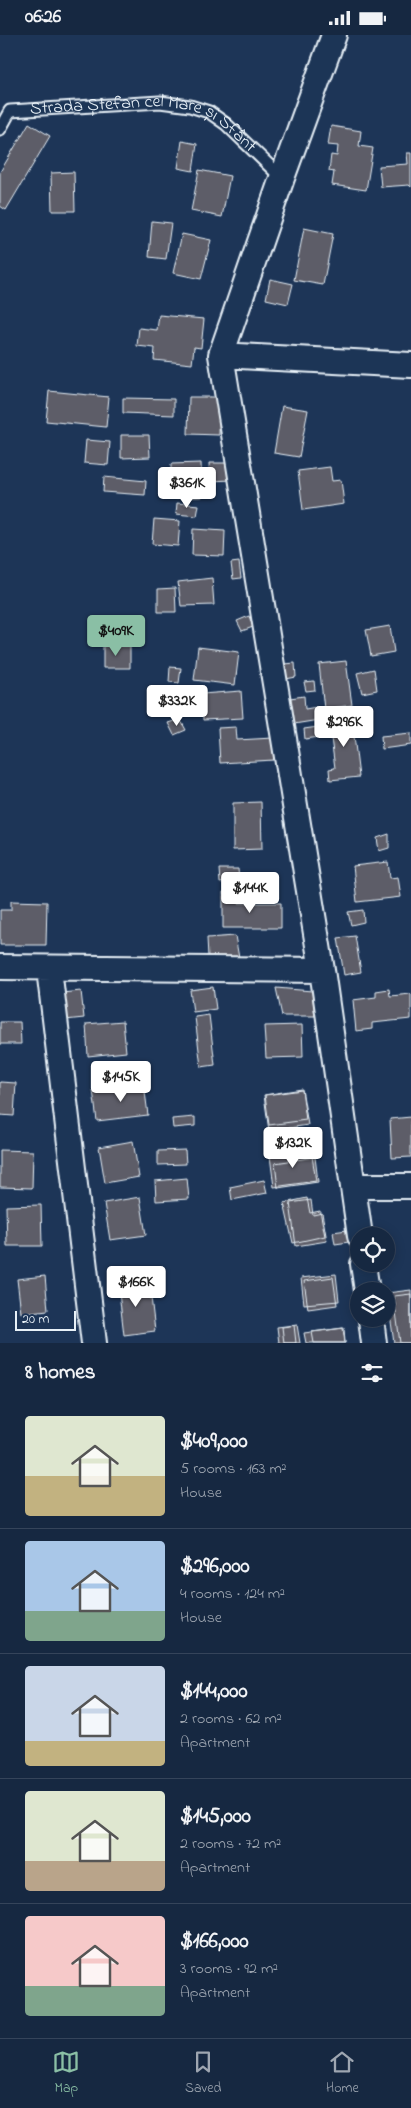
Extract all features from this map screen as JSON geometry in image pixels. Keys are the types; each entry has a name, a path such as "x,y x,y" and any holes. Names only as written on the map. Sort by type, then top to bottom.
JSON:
{"street":[{"path":"334,35 282,178 222,355 322,970 359,1227"},
{"path":"222,355 411,365"},
{"path":"0,967 49,969 322,970"},
{"path":"49,969 94,1343"},
{"path":"353,1186 411,1186"},
{"path":"372,1327 374,1343"}],"lane":[{"name":"Strada Ștefan cel Mare și Sfânt","path":"0,129 10,111 160,101 190,106 209,112 226,124 282,178"}],"building":[{"path":"29,123 50,136 6,210 0,206 0,172"},
{"path":"331,126 361,131 359,146 373,148 366,190 332,185 334,172 329,171 331,155 337,156 338,146 328,145"},
{"path":"182,141 197,144 193,171 178,168"},
{"path":"407,153 411,153 411,187 409,185 381,187 379,166 408,164"},
{"path":"199,170 230,176 222,217 191,211"},
{"path":"74,172 75,211 52,211 51,173"},
{"path":"152,221 171,223 166,259 149,257"},
{"path":"304,228 333,234 323,285 294,280"},
{"path":"182,234 211,240 201,279 173,273"},
{"path":"270,279 293,284 288,304 266,299"},
{"path":"159,315 204,319 201,348 194,347 192,364 154,360 155,348 137,346 139,328 157,330"},
{"path":"49,391 109,397 106,427 46,421"},
{"path":"189,397 220,397 219,435 188,434"},
{"path":"123,398 174,399 174,415 123,413"},
{"path":"282,406 308,410 299,457 274,453"},
{"path":"121,435 149,435 150,457 121,458"},
{"path":"86,440 110,442 108,465 84,463"},
{"path":"201,463 202,497 171,498 171,464"},
{"path":"209,463 229,463 232,480 210,481"},
{"path":"330,467 332,481 341,480 344,504 303,510 298,471"},
{"path":"104,477 146,481 145,495 103,492"},
{"path":"177,503 199,505 197,516 176,514"},
{"path":"154,519 180,521 178,546 152,544"},
{"path":"193,529 225,531 224,556 192,555"},
{"path":"239,562 241,578 233,579 231,563"},
{"path":"212,578 214,605 181,606 178,582"},
{"path":"175,588 176,612 158,612 158,589"},
{"path":"249,616 253,627 242,631 237,621"},
{"path":"390,626 394,652 371,656 366,630"},
{"path":"103,646 130,646 130,668 103,668"},
{"path":"198,647 239,652 235,685 194,680"},
{"path":"346,661 352,705 324,709 319,664"},
{"path":"295,663 296,677 286,679 285,664"},
{"path":"170,667 181,668 179,683 169,682"},
{"path":"374,669 377,690 362,693 357,673"},
{"path":"314,681 315,690 306,691 304,682"},
{"path":"241,691 243,718 203,720 202,694"},
{"path":"304,696 305,709 317,707 319,720 294,724 290,698"},
{"path":"351,711 359,777 330,780 329,769 335,768 329,723 340,722 339,712"},
{"path":"180,719 186,730 174,735 168,723"},
{"path":"236,727 237,740 273,738 274,760 220,763 218,728"},
{"path":"318,727 320,737 305,739 304,729"},
{"path":"411,733 411,745 382,749 381,736"},
{"path":"261,802 262,849 233,850 233,803"},
{"path":"389,834 389,848 379,851 377,838"},
{"path":"388,862 390,878 398,877 401,897 357,902 353,866"},
{"path":"219,869 238,869 239,880 220,883"},
{"path":"223,892 239,892 239,903 281,903 281,928 223,928"},
{"path":"11,901 47,902 46,945 0,945 0,910 11,910"},
{"path":"363,910 364,922 351,925 348,912"},
{"path":"235,936 239,958 208,957 207,938"},
{"path":"355,936 361,972 344,975 338,938"},
{"path":"213,987 216,1009 193,1012 190,990"},
{"path":"276,988 312,991 315,1016 282,1016"},
{"path":"389,989 390,996 411,994 411,1019 372,1023 372,1029 356,1031 353,1000 376,997 376,991"},
{"path":"81,991 84,1018 65,1020 62,993"},
{"path":"209,1015 215,1065 201,1067 195,1017"},
{"path":"123,1021 126,1052 88,1056 86,1024"},
{"path":"0,1022 20,1022 21,1044 0,1044"},
{"path":"302,1025 303,1057 266,1058 264,1026"},
{"path":"0,1082 16,1083 14,1116 0,1115"},
{"path":"144,1084 148,1115 97,1121 93,1090"},
{"path":"302,1089 308,1125 269,1131 264,1095"},
{"path":"302,1090 306,1120 269,1125 265,1095"},
{"path":"195,1117 195,1126 173,1128 172,1119"},
{"path":"411,1117 411,1157 392,1158 390,1119"},
{"path":"133,1141 139,1177 105,1183 99,1147"},
{"path":"0,1150 33,1151 32,1188 0,1187"},
{"path":"185,1150 186,1164 158,1165 158,1151"},
{"path":"311,1150 316,1181 274,1187 270,1156"},
{"path":"315,1157 318,1182 278,1188 275,1163"},
{"path":"187,1178 189,1199 156,1201 155,1181"},
{"path":"264,1180 267,1193 232,1200 230,1187"},
{"path":"140,1197 146,1235 110,1240 104,1203"},
{"path":"307,1198 310,1213 320,1211 325,1236 293,1243 284,1203"},
{"path":"311,1200 313,1215 322,1213 327,1241 296,1246 290,1203"},
{"path":"41,1205 42,1246 7,1246 6,1206"},
{"path":"347,1230 349,1242 335,1244 333,1232"},
{"path":"336,1274 339,1301 304,1304 301,1278"},
{"path":"45,1276 48,1310 21,1313 17,1279"},
{"path":"333,1277 337,1305 308,1309 304,1281"},
{"path":"149,1280 155,1331 124,1335 118,1284"},
{"path":"411,1290 411,1343 394,1343 392,1327 395,1327 395,1292"},
{"path":"411,1294 411,1343 400,1343 395,1296"},
{"path":"294,1325 296,1343 279,1343 277,1327"},
{"path":"297,1325 300,1343 284,1343 282,1327"},
{"path":"343,1328 345,1343 306,1343 304,1333"},
{"path":"344,1328 345,1343 314,1343 312,1332"}]}
